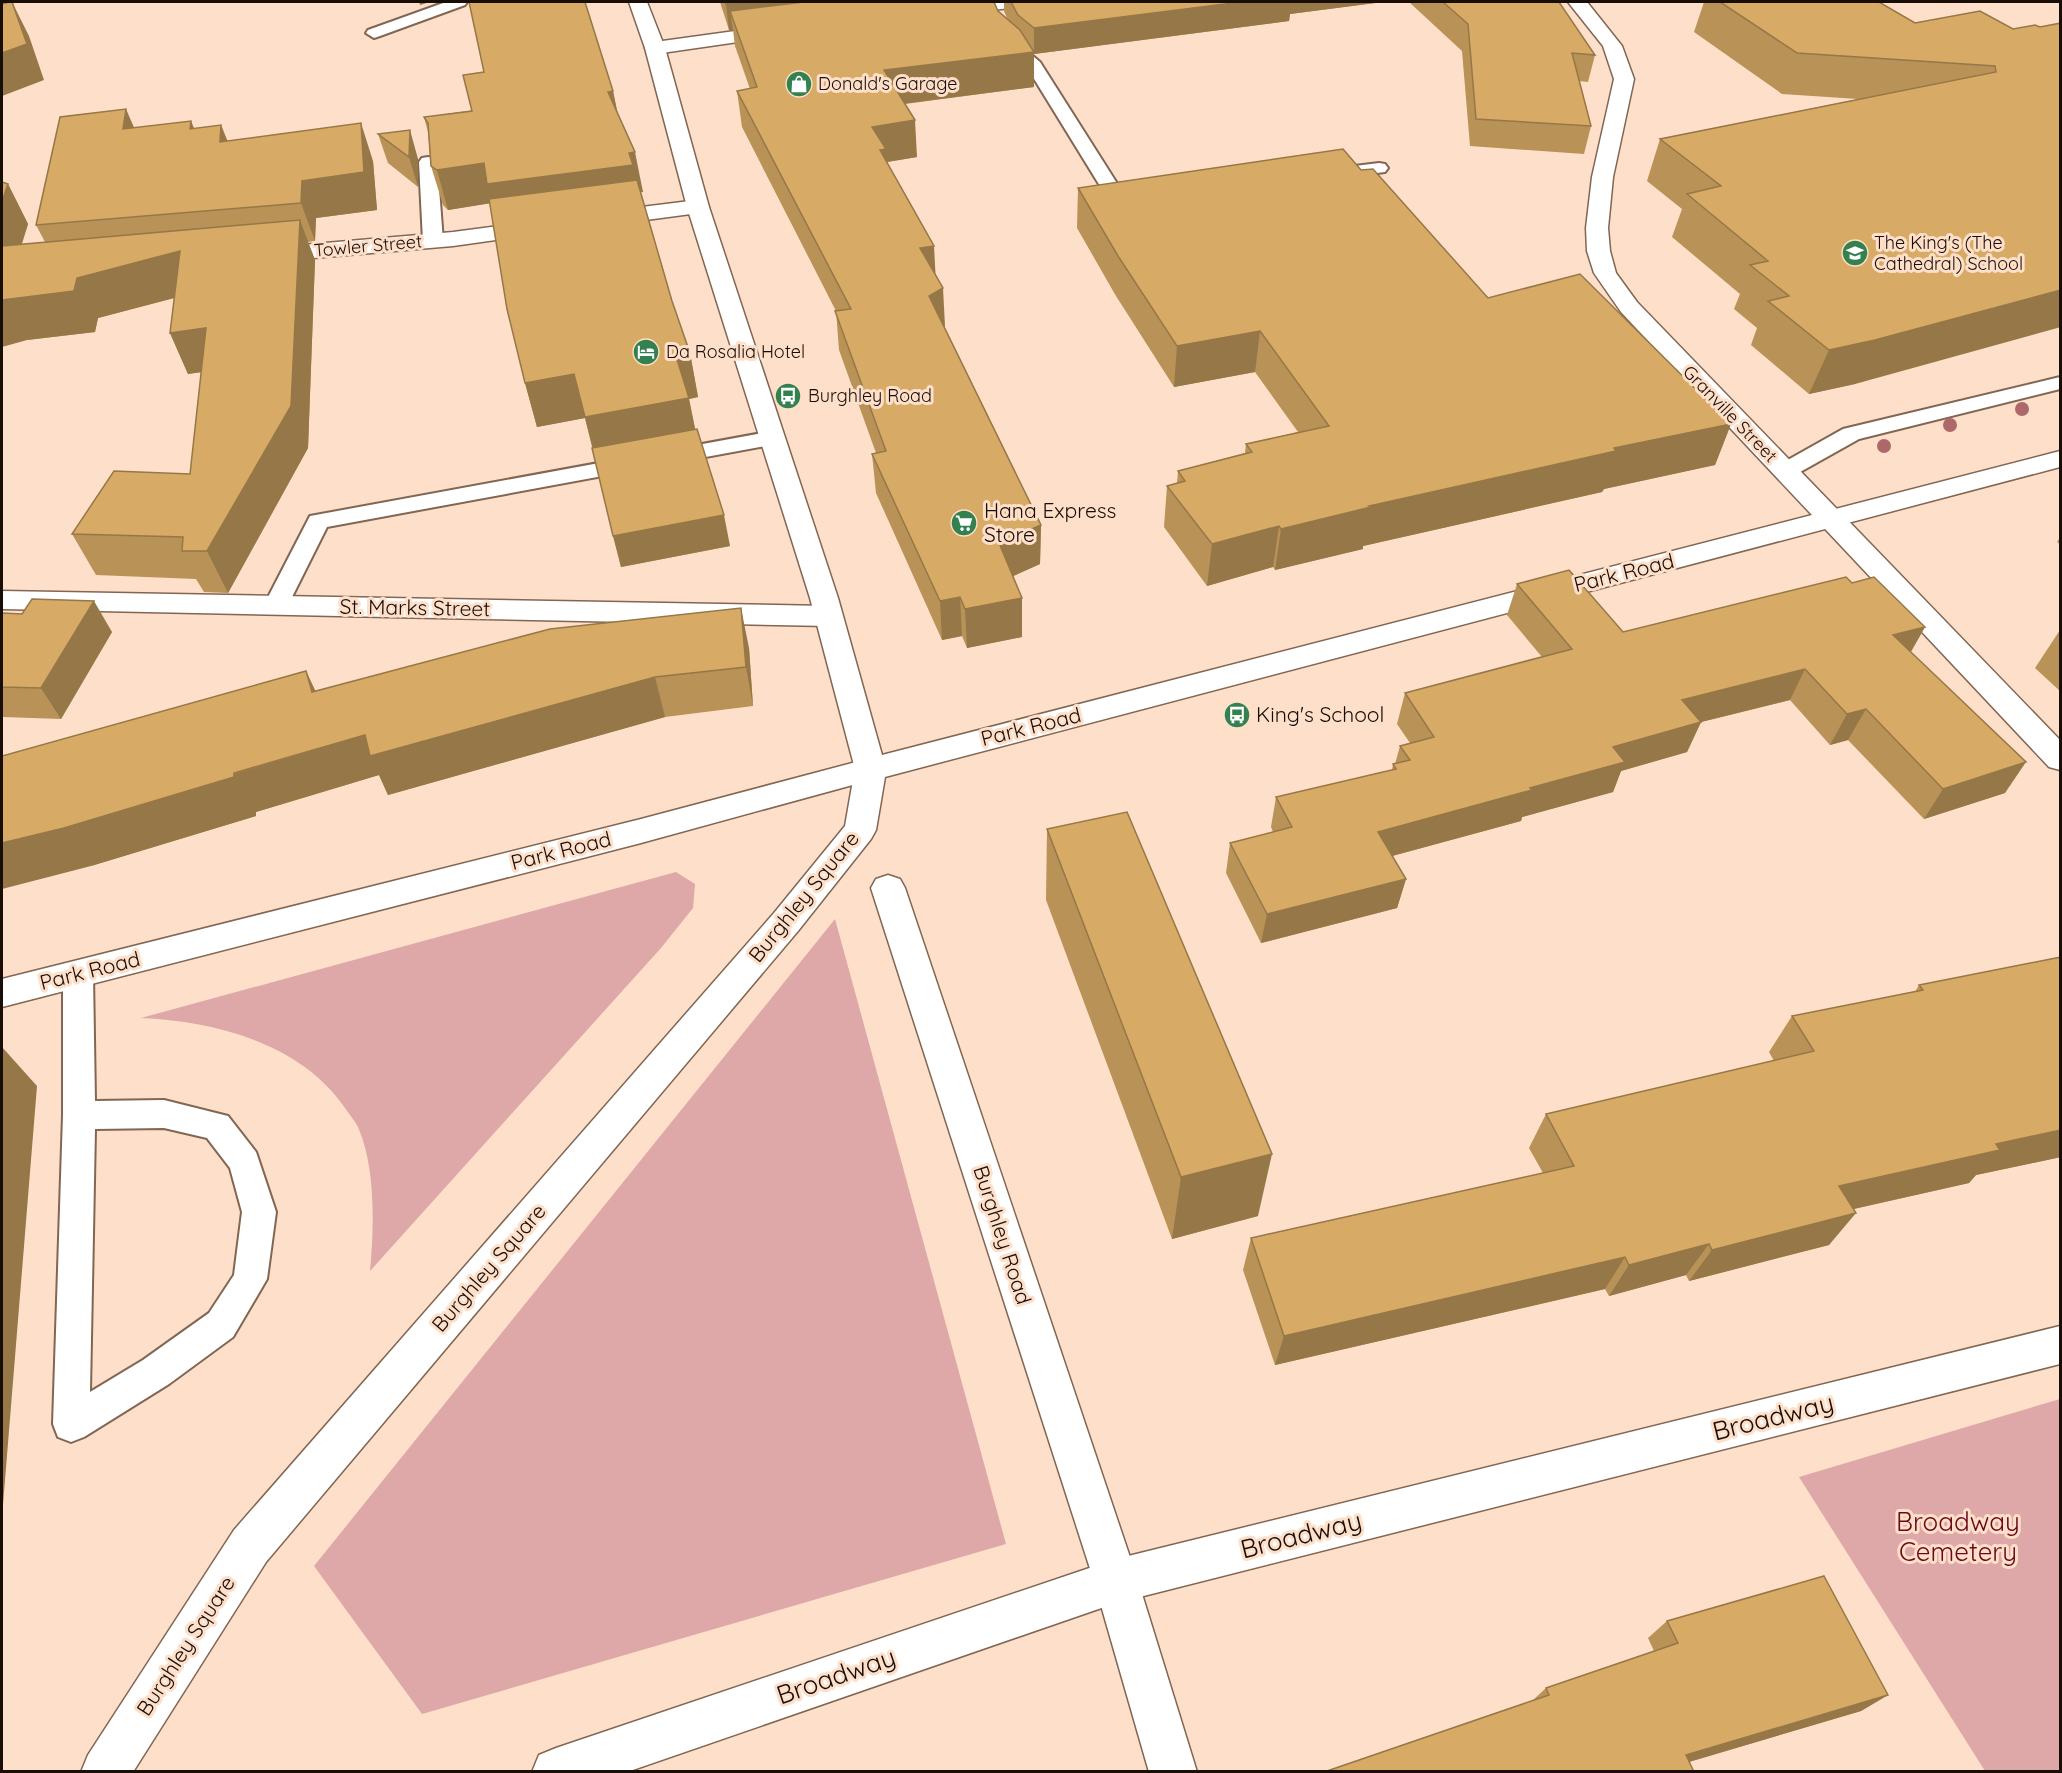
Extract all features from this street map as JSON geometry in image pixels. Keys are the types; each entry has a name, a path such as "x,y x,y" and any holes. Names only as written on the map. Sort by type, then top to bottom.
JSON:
{"street":[{"path":"638,2 655,48 698,207 828,615 871,769"},
{"name":"Granville Street","path":"1577,2 1612,44 1620,60 1624,79 1598,204 1599,243 1605,273 1629,307 2061,759"},
{"path":"928,12 1001,3"},
{"path":"655,48 798,29"},
{"path":"581,222 698,207"},
{"name":"Towler Street","path":"249,257 433,241 558,225"},
{"name":"Park Road","path":"2,993 641,831 2061,459"},
{"name":"St. Marks Street","path":"2,600 828,615"},
{"name":"Burghley Square","path":"105,1772 250,1546 778,931 860,830 871,769"},
{"name":"Burghley Road","path":"888,888 1116,1581 1173,1772"},
{"name":"Broadway","path":"555,1772 1116,1581 2061,1345"}],"lane":[{"path":"374,33 459,2"},
{"path":"1001,3 1009,45 1034,66 1120,202 1155,198"},
{"path":"428,162 433,241"},
{"path":"1308,177 1379,168"},
{"path":"1785,471 1851,434 2061,383"},
{"path":"276,606 318,521 773,438"},
{"path":"78,974 79,1115 71,1424 156,1372 221,1325 250,1279 259,1212 245,1162 217,1126 164,1114 79,1115"}],"green space":[{"path":"676,872 695,884 693,908 661,948 370,1271 373,1217 371,1179 364,1143 357,1125 327,1086 305,1067 255,1040 198,1024 141,1018"},
{"path":"835,919 1006,1544 422,1714 314,1566"},
{"name":"Broadway Cemetery","path":"2060,1399 2060,1771 1985,1771 1799,1477"}],"building":[{"path":"12,2 27,44 2,53 2,4"},
{"path":"469,2 585,2 613,91 608,92 635,152 629,153 633,165 487,184 484,163 437,170 431,166 428,123 424,117 472,111 463,75 484,72"},
{"path":"804,2 994,2 998,11 1020,30 1034,52 884,70 915,120 872,127 886,149 880,150 934,246 920,248 943,288 929,296 1041,525 999,543 1022,598 965,609 960,597 940,601 872,454 886,451 835,311 851,309 737,91 757,87 730,11"},
{"path":"1011,2 1241,2 1034,28 1018,15"},
{"path":"1443,2 1559,2 1595,55 1572,53 1591,126 1476,119 1468,24"},
{"path":"1720,2 1879,2 1915,23 1980,11 2013,29 2061,23 2061,290 1875,340 1829,350 1768,301 1789,296 1750,265 1768,261 1687,194 1721,186 1660,139 1996,72 1995,66 1797,53"},
{"path":"126,109 123,129 191,121 190,129 221,125 220,142 361,123 364,172 302,181 301,203 36,225 60,117"},
{"path":"410,130 409,157 378,134"},
{"path":"1343,149 1361,170 1373,169 1488,298 1580,274 1731,424 1614,448 1616,451 1369,506 1371,507 1281,529 1279,526 1212,544 1167,486 1185,481 1178,471 1252,452 1246,444 1329,426 1260,331 1177,346 1118,256 1078,188"},
{"path":"637,180 672,301 690,353 676,356 689,398 585,417 574,374 525,383 507,309 489,199"},
{"path":"2,182 8,184 2,202"},
{"path":"300,220 291,406 207,551 182,551 183,537 72,534 114,471 190,474 206,328 170,333 180,251 77,278 74,291 2,300 2,246"},
{"path":"697,429 724,515 613,536 592,448"},
{"path":"1569,570 1623,632 1846,577 1852,583 1874,577 1925,627 1893,635 2026,762 1943,789 1866,709 1847,714 1805,669 1682,700 1701,722 1613,747 1625,762 1378,832 1406,879 1267,914 1230,843 1292,827 1276,797 1396,769 1393,764 1410,760 1400,746 1434,737 1405,693 1572,649 1517,584"},
{"path":"32,599 94,601 41,688 2,687 2,613 22,614"},
{"path":"741,608 746,667 655,677 370,756 365,735 234,773 234,777 64,828 2,843 2,756 306,671 312,692 550,629"},
{"path":"1127,812 1272,1154 1181,1177 1047,829"},
{"path":"2061,957 2061,1130 1996,1144 2000,1150 1839,1186 1856,1213 1712,1250 1709,1244 1629,1265 1625,1257 1284,1336 1251,1238 1574,1166 1546,1114 1814,1051 1792,1016 1923,990 1919,985"},
{"path":"1824,1576 1888,1695 1686,1755 1694,1772 1324,1772 1549,1695 1546,1688 1678,1643 1667,1621"}],"place":[{"name":"Donald's Garage","path":"799,84"},
{"name":"The King's (The Cathedral) School","path":"1855,253"},
{"name":"Da Rosalia Hotel","path":"646,352"},
{"name":"Burghley Road","path":"788,396"},
{"name":"Hana Express Store","path":"964,523"},
{"name":"King's School","path":"1237,715"}]}
